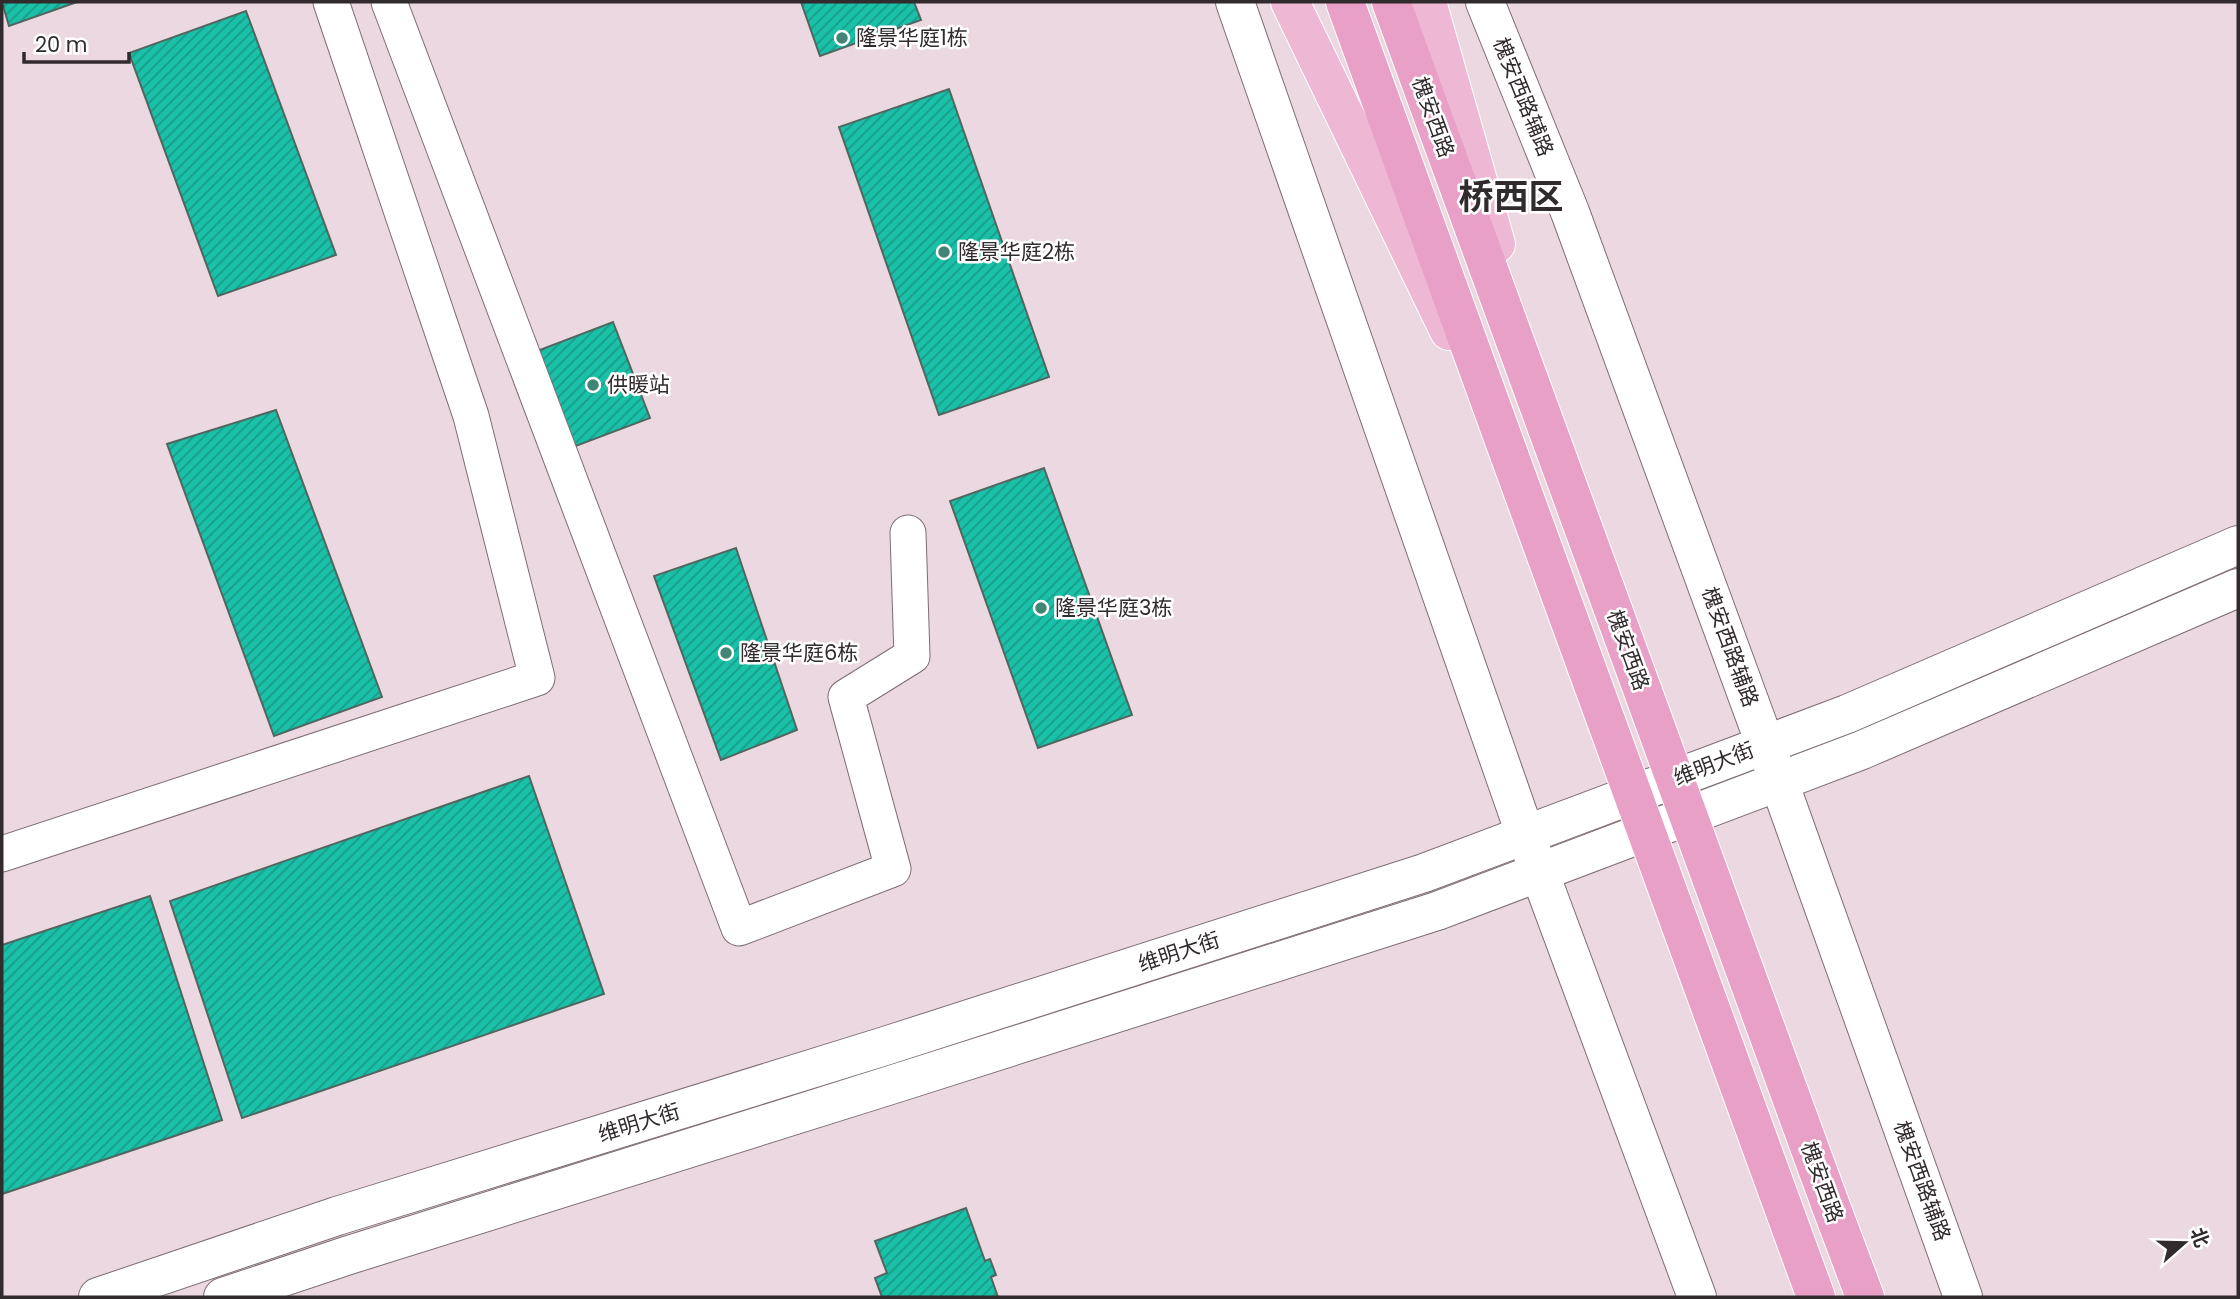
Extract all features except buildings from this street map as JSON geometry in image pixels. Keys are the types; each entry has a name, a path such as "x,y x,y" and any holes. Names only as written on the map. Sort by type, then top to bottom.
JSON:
{"highway":[{"name":"槐安西路","path":"1345,2 1815,1297"},
{"name":"槐安西路","path":"1391,2 1865,1297"}],"main road":[{"path":"1235,2 1525,835 1697,1297"},
{"path":"1290,2 1510,457"},
{"path":"1427,2 1553,445"},
{"name":"槐安西路辅路","path":"1485,2 1575,225 1964,1297"},
{"name":"维明大街","path":"98,1297 337,1216 872,1050 1424,873 1847,713 2238,545"},
{"name":"维明大街","path":"223,1297 1437,911 1862,750 2238,588"},
{"path":"1829,1201 1882,1297"},
{"path":"1786,1215 1803,1297"}],"street":[{"path":"2,854 537,678 471,416 331,2"},
{"path":"390,2 739,928 893,869 846,696 912,656 908,533"}],"place":[{"name":"隆景华庭1栋","path":"842,38"},
{"name":"隆景华庭2栋","path":"944,252"},
{"name":"供暖站","path":"593,385"},
{"name":"隆景华庭3栋","path":"1041,608"},
{"name":"隆景华庭6栋","path":"726,653"}],"district":[{"name":"桥西区","path":"1511,197"}]}
